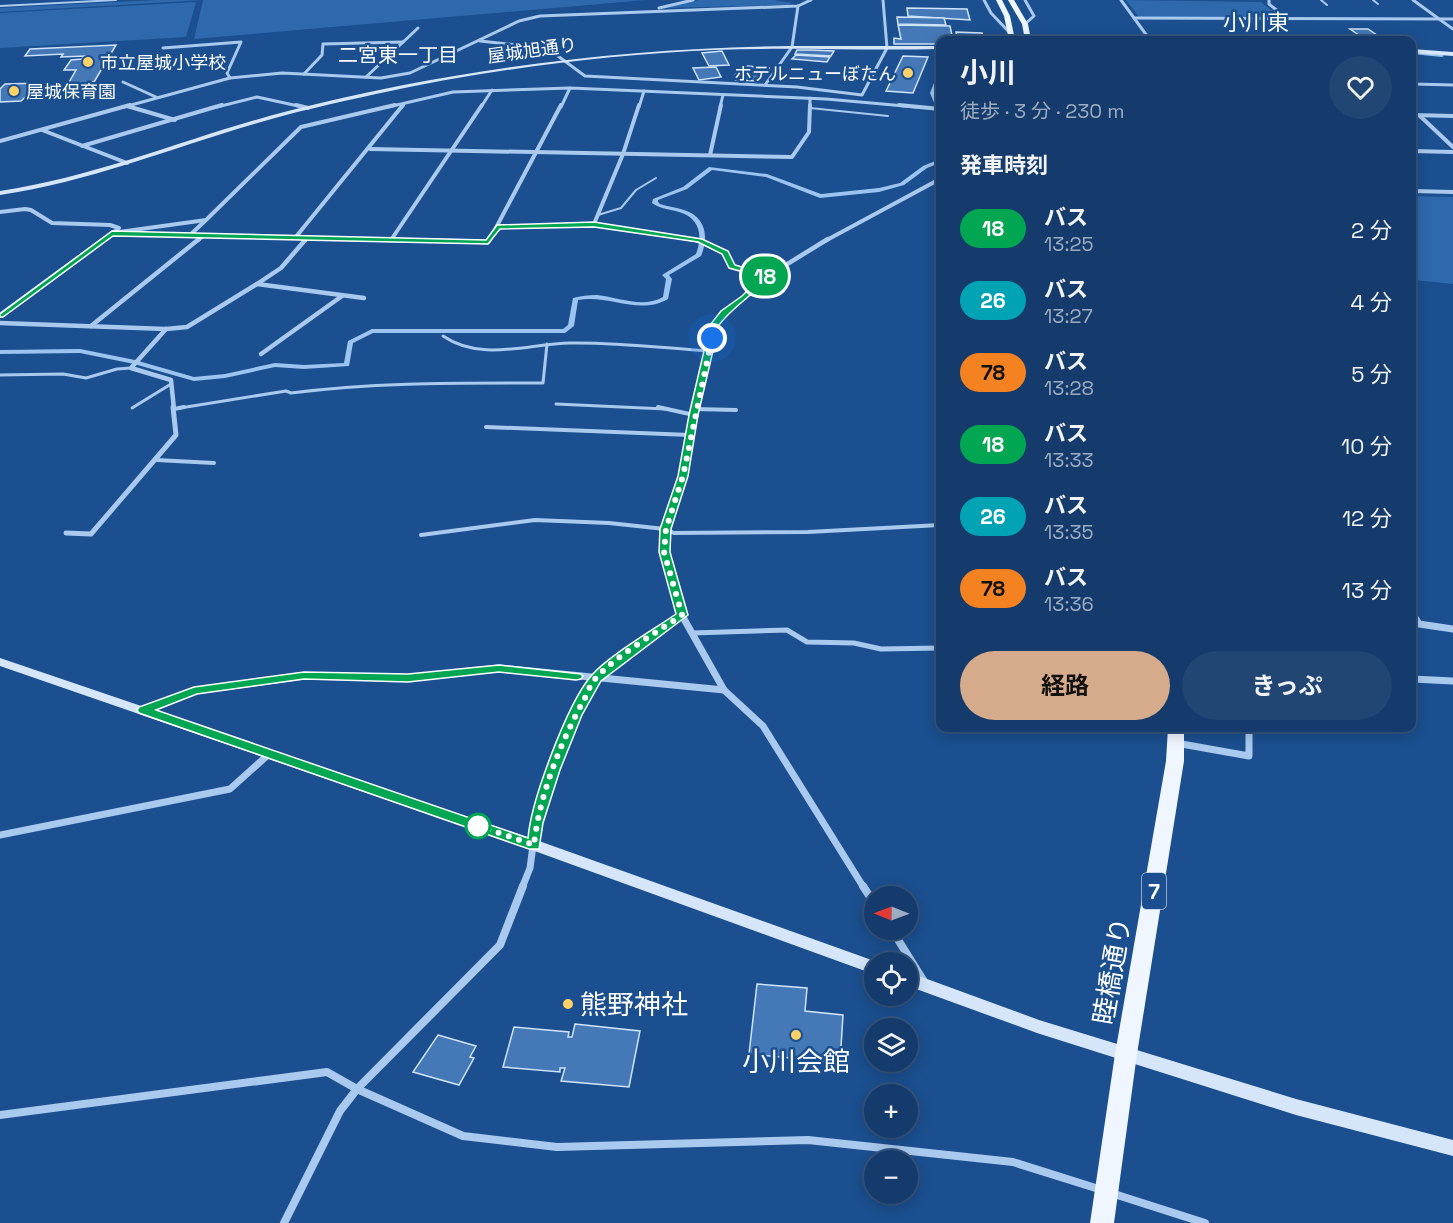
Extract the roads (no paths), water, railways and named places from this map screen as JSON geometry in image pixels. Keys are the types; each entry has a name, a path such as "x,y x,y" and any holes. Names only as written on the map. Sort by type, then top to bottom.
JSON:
{"main road":[{"path":"999,0 1005,10 1010,36"},
{"path":"1011,0 1025,24 1027,36"},
{"name":"睦橋通り","path":"1102,1223 1126,1054 1166,817 1175,735"}],"street":[{"path":"647,11 693,0"},
{"path":"0,141 230,78 264,74 366,78 410,74 528,18 798,6 812,0"},
{"path":"479,41 547,48 585,76 765,85 862,95 887,48 883,0"},
{"path":"984,0 991,13 1009,32"},
{"path":"1025,0 1034,16 1025,24"},
{"path":"1121,0 1147,36"},
{"path":"1269,0 1269,4 1287,19"},
{"path":"1413,0 1453,29"},
{"path":"765,85 792,47 798,6"},
{"path":"1134,18 1453,19"},
{"path":"366,78 418,28"},
{"path":"163,48 241,42 227,73 230,78"},
{"path":"304,75 322,55 323,44 403,42"},
{"name":"屋城旭通り","path":"0,193 49,187 308,108 464,76 563,61 683,50 792,47 936,48"},
{"path":"1416,53 1453,56"},
{"path":"123,82 157,97"},
{"path":"1416,84 1453,85"},
{"path":"112,233 488,242 538,152 570,88"},
{"path":"190,235 301,128 453,92 570,88 810,98 936,108"},
{"path":"391,240 492,90"},
{"path":"594,224 623,154 644,91"},
{"path":"710,155 723,94"},
{"path":"82,146 257,97 308,108"},
{"path":"370,149 792,157 809,132 810,98"},
{"path":"295,238 370,149 405,103"},
{"path":"126,106 175,120"},
{"path":"1416,116 1453,116"},
{"path":"1420,116 1453,147"},
{"path":"41,130 127,163"},
{"path":"1416,151 1453,152"},
{"path":"864,887 763,726 724,690 682,615 664,552 666,529 683,476 694,415 715,325 724,313 745,297 766,276 845,229 936,181"},
{"path":"1416,192 1453,192"},
{"path":"0,212 25,209 31,210 52,223 110,225 118,228 0,315"},
{"path":"112,233 206,220"},
{"path":"497,227 594,224 700,240 725,253 732,266 766,276"},
{"path":"91,326 203,236"},
{"path":"0,323 166,329 187,327 281,268 308,238"},
{"path":"257,284 364,298"},
{"path":"261,354 342,295"},
{"path":"66,533 91,534 176,435 171,380 132,367 166,329"},
{"path":"284,1223 340,1111 357,1089 500,945 530,868 536,823 553,770 575,715 596,678 682,615"},
{"path":"1416,619 1419,624 1453,628"},
{"path":"0,662 534,845 864,963"},
{"path":"144,710 194,691 304,676 408,678 499,668 724,690"},
{"path":"1416,679 1453,681"},
{"path":"1175,735 1249,756 1249,732"},
{"path":"0,835 230,789 270,754"},
{"path":"898,940 927,986"},
{"path":"918,983 1037,1026 1296,1107 1453,1148"},
{"path":"0,1115 327,1072 357,1089 463,1136 557,1147 808,1140 1013,1162 1205,1223"}],"lane":[{"path":"0,6 116,0"},
{"path":"1321,0 1327,5"},
{"path":"1373,0 1378,4"},
{"path":"810,108 888,116"},
{"path":"598,215 621,208 628,196 656,178"},
{"path":"443,336 456,345 490,351 548,344 588,343 709,351"},
{"path":"174,409 286,391 291,393 328,387 423,382 543,383 548,344"},
{"path":"0,375 63,374 86,378 132,367"},
{"path":"132,408 171,384"},
{"path":"556,404 656,407 694,415"},
{"path":"696,409 736,410"},
{"path":"486,427 690,435"},
{"path":"156,460 214,463"},
{"path":"421,535 535,520 666,529 675,533 808,532 936,525"},
{"path":"692,633 786,630 807,642 854,643 881,649 936,648"}],"waterway":[{"path":"1416,53 1442,56"},
{"path":"936,83 932,93 936,102"},
{"path":"0,352 80,351 135,362 194,379 225,376 275,365 304,367 347,365 350,342 372,331 565,331 571,326 575,299 598,297 647,305 666,298 669,279 665,275 699,255 703,237 701,226 693,216 659,205 655,203 656,199 685,188 711,168 767,176 820,196 879,190 902,184 925,167 936,163"}],"place":[{"name":"市立屋城小学校","path":"88,62"},
{"name":"ホテルニューぼたん","path":"908,73"},
{"name":"屋城保育園","path":"14,91"},
{"name":"熊野神社","path":"568,1004"},
{"name":"小川会館","path":"796,1035"}],"district":[{"name":"小川東","path":"1256,22"},
{"name":"二宮東一丁目","path":"398,55"}]}
